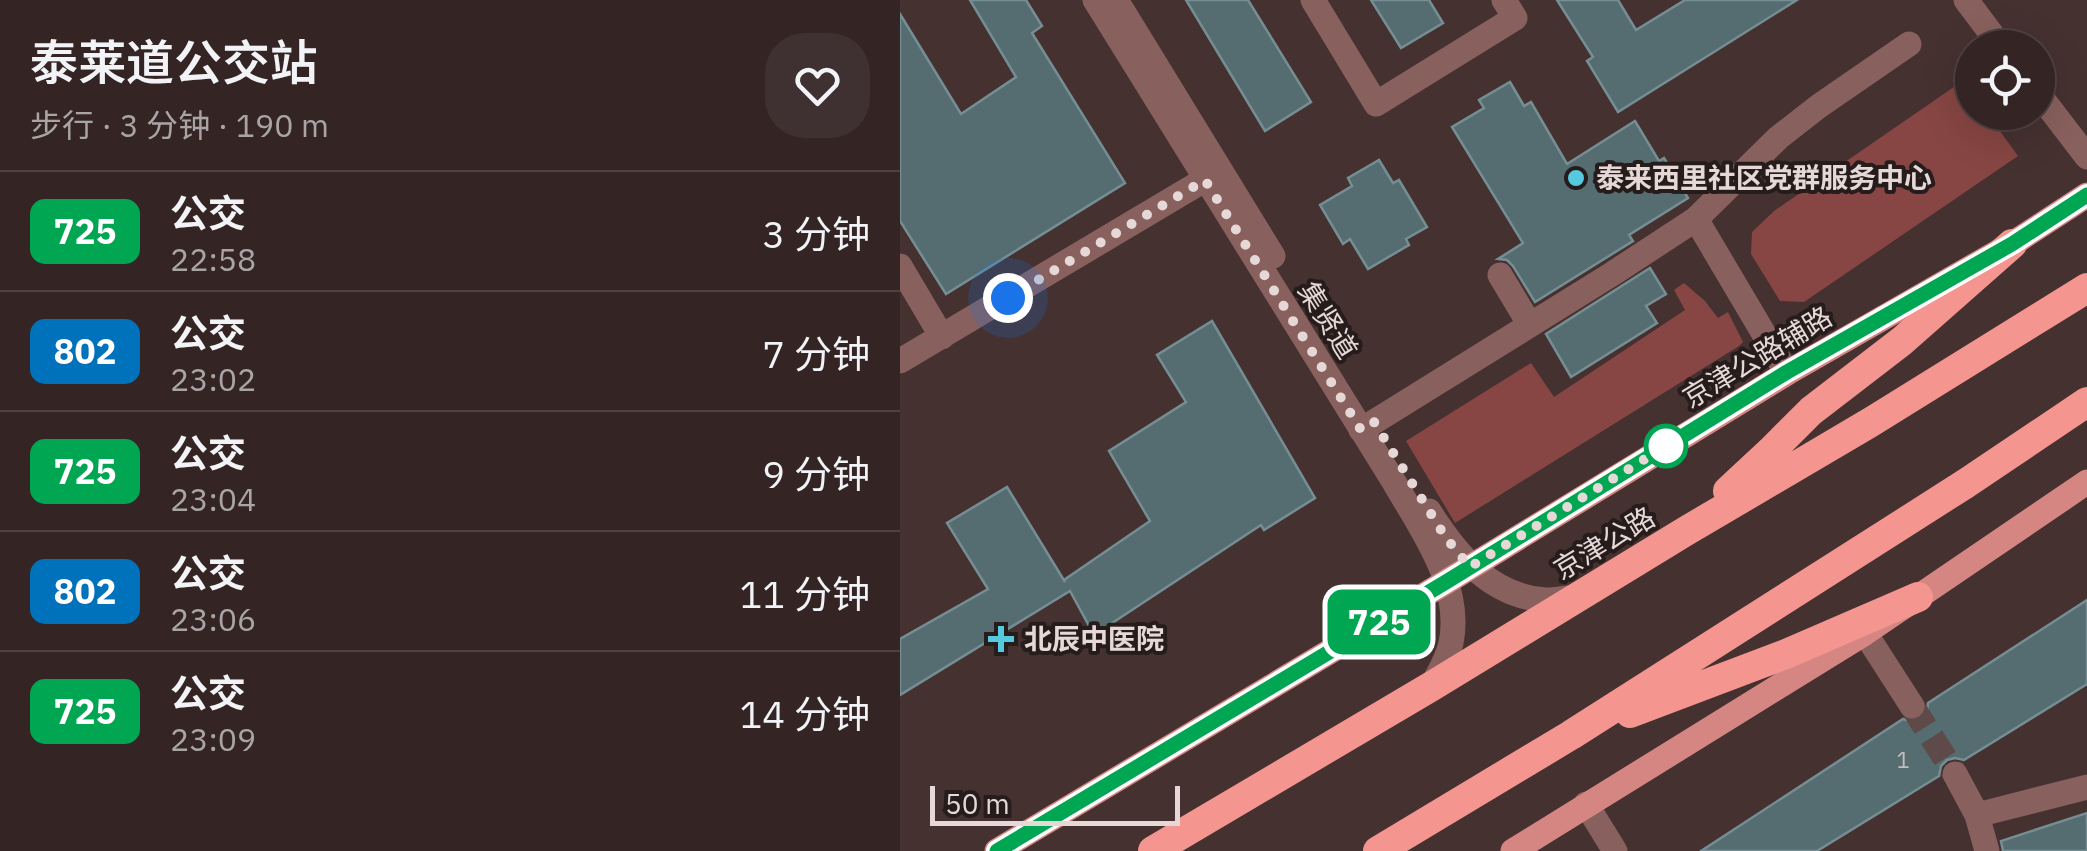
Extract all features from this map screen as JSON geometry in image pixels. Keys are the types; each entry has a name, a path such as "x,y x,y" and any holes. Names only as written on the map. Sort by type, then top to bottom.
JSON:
{"highway":[{"path":"1686,531 1772,452 1810,411 1902,341 2012,244"},
{"name":"京津公路","path":"1153,851 1871,422 2087,288"},
{"path":"1378,851 1571,735 2087,402"},
{"path":"1571,735 1786,654 1918,597"}],"main road":[{"name":"京津公路辅路","path":"998,851 1787,372 2012,244 2087,195"},
{"path":"1513,851 1865,633 2087,482"}],"street":[{"name":"集贤道","path":"1095,0 1213,176 1368,426 1446,538 1470,567 1510,591 1547,600 1578,596"},
{"name":"集贤道","path":"1116,0 1213,176"},
{"path":"1313,0 1376,104 1515,18 1504,0"},
{"path":"1966,0 1988,30"},
{"path":"1368,426 1696,219 1778,138 1909,44"},
{"path":"2055,115 2087,157"},
{"path":"900,361 1213,176"},
{"path":"1696,219 1787,372"},
{"path":"900,266 942,337"},
{"path":"1500,275 1530,325"},
{"name":"集贤道","path":"1368,426 1446,582 1452,610 1452,641 1432,686"},
{"path":"1865,633 1912,706"},
{"path":"1955,774 1977,815 1987,851"},
{"path":"1977,815 2087,786"},
{"path":"1586,804 1616,851"}],"shaded area":[{"path":"1955,86 1955,130 1999,130 2018,156 1804,302 1780,301 1751,254 1752,232 1774,211"},
{"path":"1684,283 1718,318 1728,312 1743,342 1455,523 1406,441 1531,363 1554,397 1685,310 1674,290"}],"building":[{"path":"970,0 1026,0 1042,26 1032,33 1125,183 946,294 900,221 900,14 961,114 1016,77"},
{"path":"1186,0 1248,0 1311,102 1265,131"},
{"path":"1371,0 1429,0 1443,23 1401,48"},
{"path":"1557,0 1618,0 1636,30 1685,0 1797,0 1618,112 1587,61 1593,57"},
{"path":"1510,82 1524,106 1531,102 1567,164 1635,121 1688,198 1629,235 1633,241 1535,302 1513,266 1498,259 1523,243 1452,127 1484,108 1479,100"},
{"path":"1379,160 1393,183 1399,180 1427,227 1406,239 1409,245 1368,269 1350,239 1343,244 1320,205 1352,186 1348,178"},
{"path":"1650,268 1666,294 1646,306 1657,323 1571,377 1546,334"},
{"path":"1212,321 1315,498 1264,530 1261,525 1094,635 1070,591 900,695 900,639 988,589 947,523 1007,487 1065,582 1150,521 1109,451 1186,402 1157,355"},
{"path":"2087,600 2087,684 1964,760 1947,760 1939,776 1817,851 1701,851 1903,719 1922,719 1928,703"},
{"path":"2087,813 2087,851 2003,851 2001,841"}],"tunnel":[{"path":"1912,706 1955,774"}],"bus line":[{"name":"725","path":"997,851 1787,372 2012,244 2087,195"}],"place":[{"name":"泰来西里社区党群服务中心","path":"1576,178"},
{"name":"北辰中医院","path":"1001,639"}],"route":[{"path":"1008,298 1205,180 1361,430 1374,422 1446,538 1470,567 1666,446"}]}
